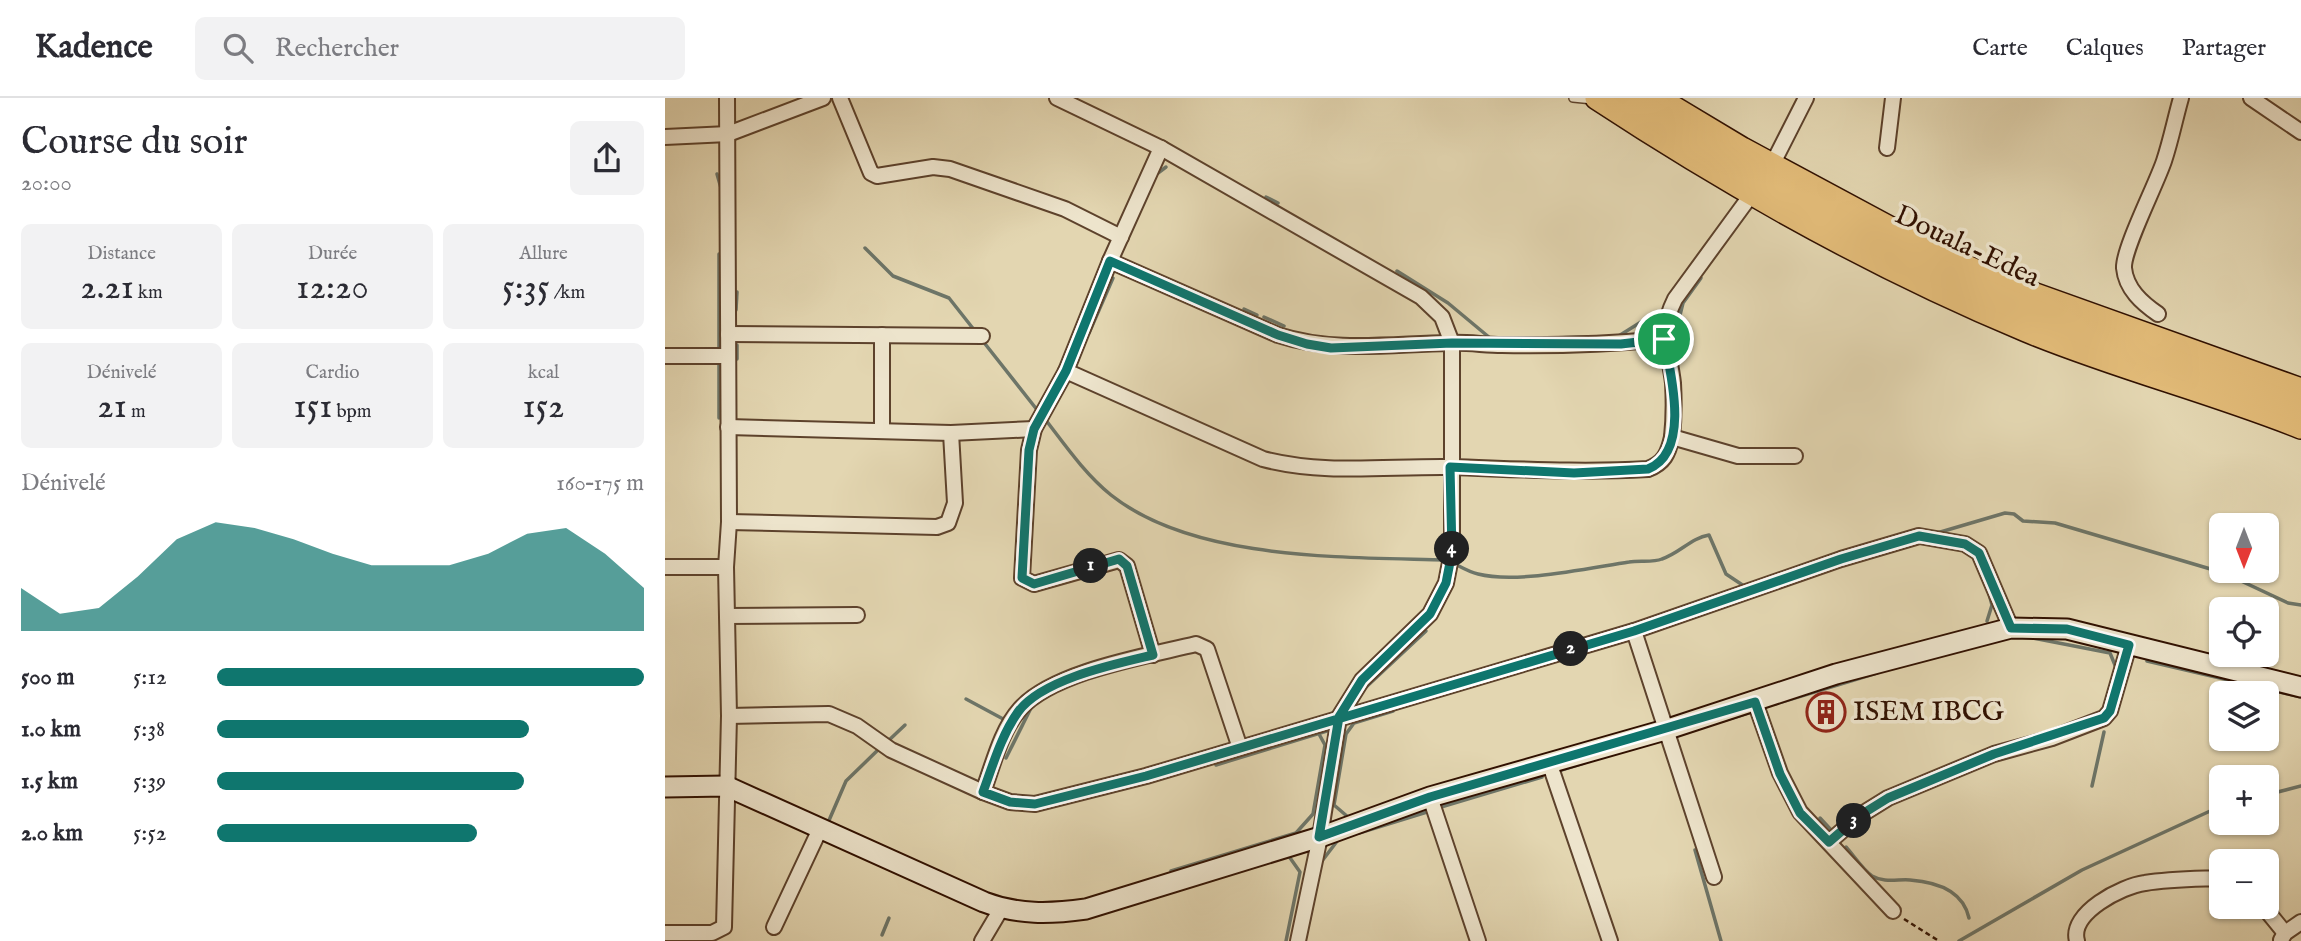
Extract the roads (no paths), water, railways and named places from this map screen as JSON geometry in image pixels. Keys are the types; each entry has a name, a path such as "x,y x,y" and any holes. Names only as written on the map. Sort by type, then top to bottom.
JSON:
{"highway":[{"name":"Douala-Edea","path":"1608,99 1923,264 2299,423"}],"main road":[{"path":"1657,98 1772,165 1930,250 1999,282 2125,323 2301,390"},
{"path":"1608,99 1751,195 1866,257 2025,330 2299,423"},
{"path":"665,787 726,786 1001,909 1045,915 1086,909 1319,837 1430,797 1665,730 1836,674 2011,628 2067,629 2301,687"}],"street":[{"path":"665,933 712,933 724,927 729,716 726,567 729,522 727,98"},
{"path":"665,137 728,134 824,98"},
{"path":"840,98 871,173 877,176 933,167 950,169 1043,200 1121,237"},
{"path":"1057,98 1161,148 1420,297 1442,317 1452,343 1452,552 1446,583 1430,614 1362,680 1339,717 1319,837 1297,941"},
{"path":"1772,165 1806,98"},
{"path":"1887,148 1893,98"},
{"path":"2158,314 2141,302 2130,287 2124,267 2129,244 2164,161 2181,98"},
{"path":"2251,98 2301,132"},
{"path":"1153,655 1127,566 1119,559 1034,584 1022,578 1029,450 1034,429 1066,371 1110,261 1161,148"},
{"path":"1066,371 1263,458 1288,465 1324,469 1450,467 1574,473 1648,469 1660,465 1667,454 1672,437 1675,405 1664,339 1667,316 1675,299 1751,195"},
{"path":"1110,261 1278,335 1331,348 1452,343 1621,344 1664,339"},
{"path":"727,334 982,336"},
{"path":"882,335 882,431"},
{"path":"665,356 728,356"},
{"path":"728,427 951,433 1034,429"},
{"path":"729,522 937,527 948,523 955,503 951,433"},
{"path":"1672,437 1738,456 1795,456"},
{"path":"729,716 829,714 857,726 891,750 983,792 1010,802 1035,804 1146,776 1634,631 1841,559 1929,536 1965,544 1979,553 2011,628"},
{"path":"665,567 726,567"},
{"path":"727,616 857,615"},
{"path":"1634,631 1714,877"},
{"path":"983,792 1006,731 1020,709 1042,692 1104,666 1196,645 1207,649 1240,746"},
{"path":"1829,842 1859,816 1888,798 1994,754 2104,718 2110,711 2129,645"},
{"path":"1755,702 1780,774 1800,813 1893,911"},
{"path":"1549,762 1610,941"},
{"path":"1430,797 1478,941"},
{"path":"774,927 820,829"},
{"path":"2077,941 2075,933 2078,924 2086,914 2130,887 2209,879"},
{"path":"982,941 1001,909"},
{"path":"2271,919 2283,937 2301,922"}],"lane":[{"path":"1573,98 1608,99"},
{"path":"2172,333 2256,365 2270,379"}],"waterway":[{"path":"1158,173 1166,167"},
{"path":"717,174 721,188"},
{"path":"1266,197 1278,203"},
{"path":"865,248 893,276 949,298 975,331"},
{"path":"719,254 719,353"},
{"path":"1397,271 1448,303 1490,338 1538,338"},
{"path":"1089,333 1113,278"},
{"path":"1680,315 1683,303 1701,278"},
{"path":"736,310 737,292"},
{"path":"1244,309 1257,315"},
{"path":"1264,317 1284,326"},
{"path":"1617,337 1641,322"},
{"path":"1548,338 1588,337"},
{"path":"982,340 1038,411"},
{"path":"737,345 737,359"},
{"path":"719,360 719,418"},
{"path":"1045,419 1084,469 1111,495 1145,517 1184,533 1227,544 1318,556 1446,560"},
{"path":"1937,533 2005,513 2014,514 2023,521 2055,523 2224,573 2288,603 2301,605"},
{"path":"1453,563 1475,573 1494,577 1553,574 1658,560 1709,535 1726,574 1744,586"},
{"path":"1987,621 1992,605 1988,590"},
{"path":"1364,689 1426,631"},
{"path":"2033,638 2110,653 2117,670"},
{"path":"2147,661 2301,697"},
{"path":"1775,704 1877,673"},
{"path":"966,699 1005,720"},
{"path":"1006,758 1031,708"},
{"path":"1351,816 1348,817 1334,805 1346,734 1354,723 1393,711"},
{"path":"1722,721 1755,711"},
{"path":"887,742 905,725"},
{"path":"1216,765 1330,730"},
{"path":"2092,786 2104,732"},
{"path":"1171,871 1296,833 1313,814 1325,745 1319,734"},
{"path":"827,825 846,781 881,747"},
{"path":"1558,771 1584,763"},
{"path":"1441,807 1542,777"},
{"path":"2279,792 2301,786"},
{"path":"1359,833 1427,812"},
{"path":"1959,941 2082,870 2209,812"},
{"path":"1820,818 1833,832"},
{"path":"1322,861 1338,840"},
{"path":"1846,847 1872,876 1886,880 1920,881 1947,890 1961,901 1969,918"},
{"path":"1695,850 1721,941"},
{"path":"1286,941 1300,872 1288,855"},
{"path":"1309,922 1315,892"},
{"path":"882,935 889,918"}],"place":[{"name":"ISEM IBCG","path":"1826,712"}]}
